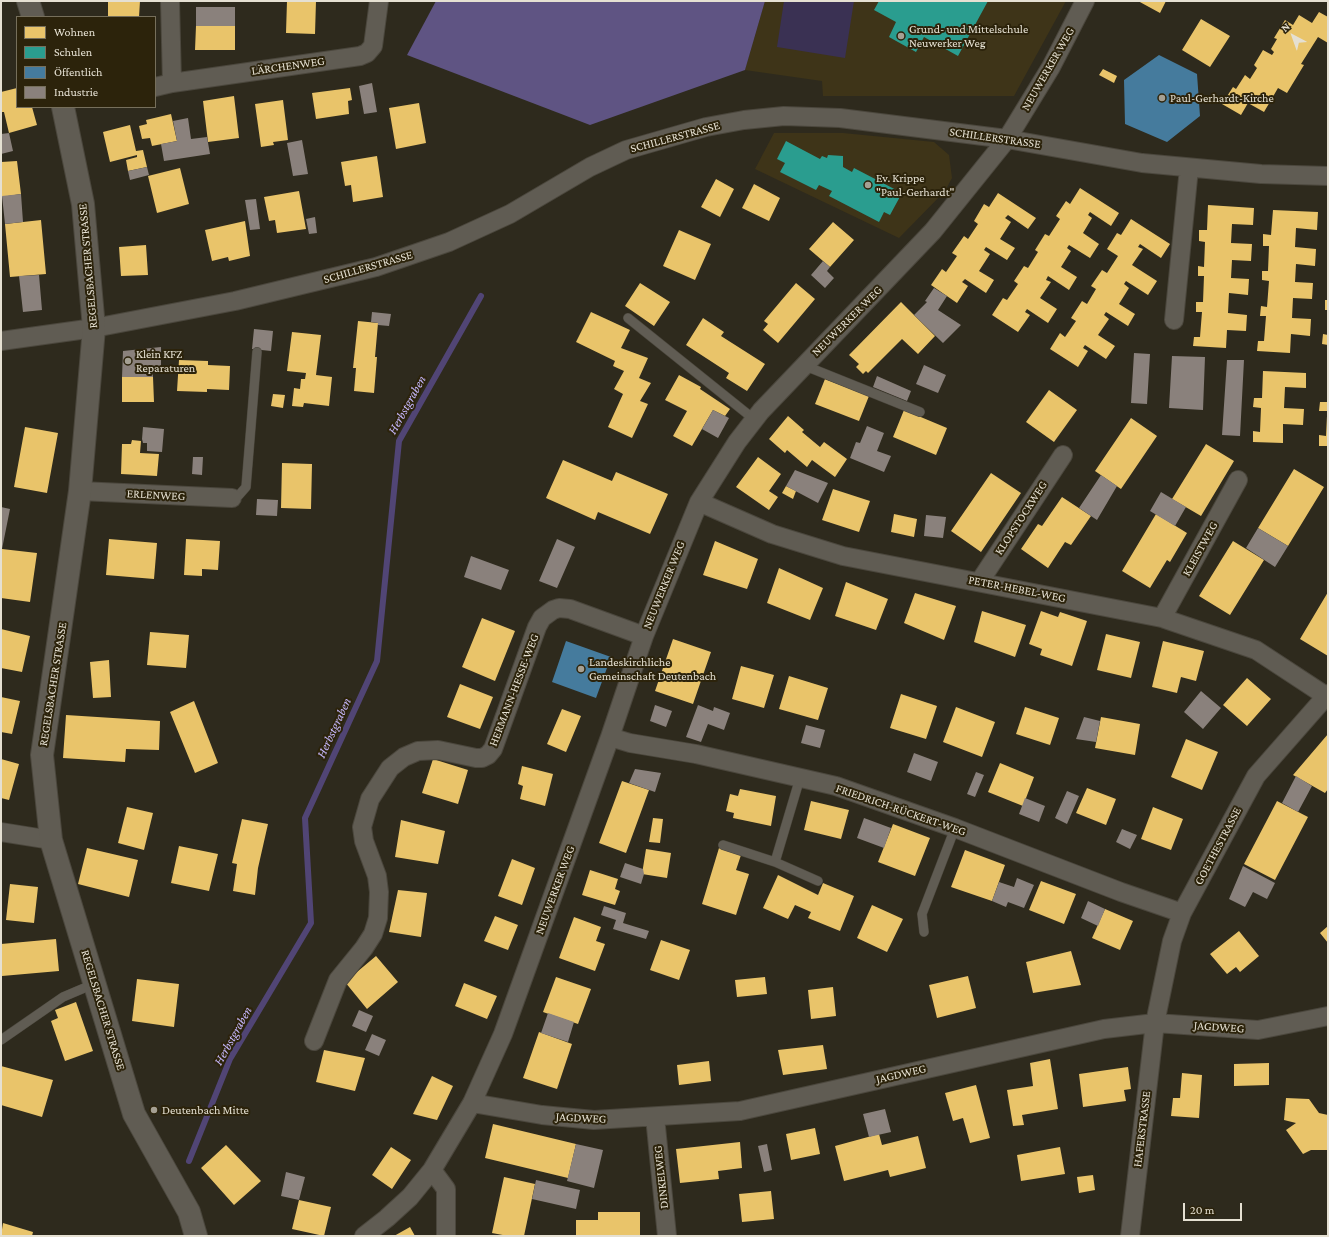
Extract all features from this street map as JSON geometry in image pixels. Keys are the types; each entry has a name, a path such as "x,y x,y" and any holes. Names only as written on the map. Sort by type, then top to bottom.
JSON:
{"street":[{"path":"28,1 33,16"},
{"path":"164,85 170,1"},
{"name":"LÄRCHENWEG","path":"164,85 360,56 367,53 373,46 375,39 378,1"},
{"name":"NEUWERKER WEG","path":"364,1236 410,1197 432,1170 472,1103 503,1034 610,737 644,636 699,502 737,442 754,420 803,365 933,231 1007,140 1051,67 1085,1"},
{"name":"REGELSBACHER STRASSE","path":"68,108 82,204 94,328 80,491 42,755 51,840 96,983 134,1114 189,1212 196,1236"},
{"name":"SCHILLERSTRASSE","path":"1,341 94,328 234,301 376,267 449,242 510,214 590,167 626,150 706,127 744,120 784,116 840,118 1007,140 1142,163 1260,174 1328,176"},
{"path":"1174,320 1189,168"},
{"name":"KLOPSTOCKWEG","path":"980,581 1063,455"},
{"name":"KLEISTWEG","path":"1162,618 1238,480"},
{"name":"ERLENWEG","path":"80,491 232,498"},
{"name":"PETER-HEBEL-WEG","path":"699,502 772,534 843,556 980,581 1162,618 1256,650 1327,695"},
{"name":"HERMANN-HESSE-WEG","path":"314,1041 338,980 364,948 373,934 378,918 379,892 377,876 364,841 362,827 370,799 390,768 404,757 418,751 438,750 476,758 482,758 488,755 493,749 537,627 542,618 553,610 559,608 570,609 644,636"},
{"name":"GOETHESTRASSE","path":"1155,1023 1172,941 1182,913 1256,776 1327,695"},
{"name":"FRIEDRICH-RÜCKERT-WEG","path":"610,737 630,743 696,754 836,786 955,828 1121,892 1182,913"},
{"path":"1,832 51,840"},
{"name":"JAGDWEG","path":"472,1103 542,1115 594,1120 655,1118 740,1111 1104,1028 1155,1023 1258,1030 1328,1016"},
{"name":"HAFERSTRASSE","path":"1130,1236 1155,1023"},
{"name":"DINKELWEG","path":"655,1118 667,1236"},
{"path":"432,1170 446,1189 446,1236"}],"lane":[{"path":"628,318 754,420"},
{"path":"232,498 239,495 246,487 256,352"},
{"path":"803,365 920,412"},
{"path":"774,862 800,778"},
{"path":"924,932 922,914 955,828"},
{"path":"723,845 774,862 818,881"},
{"path":"1,1040 63,997 96,983"}],"shaded area":[{"path":"436,1 765,1 745,70 590,125 407,55"},
{"name":"Grund- und Mittelschule Neuwerker Weg","path":"765,1 1066,1 1014,96 823,96 822,81 745,70"},
{"path":"784,1 854,1 845,58 777,47"},
{"name":"Ev. Krippe \"Paul-Gerhardt\"","path":"774,133 843,133 934,142 949,155 952,178 945,191 899,238 755,169"}],"building: Wohnen":[{"path":"108,1 140,1 139,16 108,16"},
{"path":"287,1 316,1 315,34 286,33"},
{"path":"1138,1 1166,1 1160,13"},
{"path":"1319,12 1328,17 1328,43 1318,37 1301,64 1304,65 1287,93 1278,88 1264,112 1248,103 1241,115 1222,104 1233,87 1236,89 1245,75 1250,79 1257,68 1254,65 1263,50 1272,55 1274,52 1271,49 1277,39 1274,38 1285,20 1293,25 1299,15 1312,23"},
{"path":"1201,19 1230,36 1210,67 1182,50"},
{"path":"196,26 235,26 235,50 195,50"},
{"path":"1103,69 1117,76 1114,83 1099,75"},
{"path":"16,88 16,108 32,108 37,125 9,133 4,112 1,112 1,92"},
{"path":"350,88 352,100 348,101 349,114 316,119 312,93"},
{"path":"234,96 239,138 208,142 203,101"},
{"path":"283,100 288,140 273,142 274,145 261,147 255,104"},
{"path":"419,103 426,143 396,149 389,108"},
{"path":"171,114 177,141 152,146 150,138 142,139 139,126 147,124 146,120"},
{"path":"130,125 136,151 143,150 147,167 128,171 126,160 137,157 137,155 110,162 103,132"},
{"path":"377,156 383,197 353,202 351,185 345,186 341,162"},
{"path":"17,161 21,194 1,197 1,162"},
{"path":"180,168 189,204 157,213 148,176"},
{"path":"716,179 734,189 720,217 701,207"},
{"path":"754,184 780,198 769,221 742,208"},
{"path":"1080,188 1119,213 1111,226 1090,212 1088,215 1092,218 1083,233 1099,244 1090,258 1069,245 1067,248 1071,251 1061,267 1077,277 1069,290 1048,276 1046,280 1051,282 1040,298 1057,309 1048,323 1027,309 1025,312 1030,315 1018,332 992,315 1003,298 1007,300 1018,284 1014,281 1024,266 1028,268 1038,252 1035,250 1045,234 1049,236 1060,219 1056,216 1066,201 1070,204"},
{"path":"299,191 306,229 277,233 275,220 269,221 264,197"},
{"path":"998,193 1036,218 1028,229 1008,215 1005,218 1011,222 1000,239 1015,248 1007,260 986,247 984,250 990,254 979,271 994,280 986,293 965,279 962,282 968,286 957,303 931,285 942,269 946,272 957,256 952,253 964,236 968,239 978,224 974,221 984,204 989,207"},
{"path":"1208,205 1254,208 1253,225 1232,224 1231,243 1252,244 1251,261 1232,260 1231,278 1249,279 1248,295 1229,293 1228,313 1247,315 1246,331 1227,330 1226,348 1193,346 1194,337 1200,337 1202,312 1196,312 1196,302 1203,302 1204,276 1198,276 1198,266 1204,267 1205,242 1199,241 1199,230 1207,230"},
{"path":"1273,210 1318,212 1317,230 1296,228 1295,247 1316,249 1315,266 1296,264 1295,282 1313,283 1312,299 1293,298 1292,318 1311,319 1310,336 1291,334 1290,353 1257,351 1258,341 1264,341 1266,316 1260,316 1261,306 1267,307 1269,281 1262,280 1262,271 1268,271 1269,246 1263,246 1263,234 1271,235"},
{"path":"1131,219 1170,244 1161,258 1140,244 1138,247 1143,249 1132,265 1157,281 1148,295 1126,281 1124,284 1129,288 1119,304 1135,314 1128,326 1106,312 1104,315 1109,319 1098,335 1115,346 1106,359 1085,345 1083,348 1088,351 1078,367 1050,349 1060,333 1065,337 1076,321 1071,318 1082,301 1087,304 1096,289 1091,286 1102,270 1107,273 1118,256 1107,249 1117,233 1121,235"},
{"path":"41,220 46,274 10,277 5,224"},
{"path":"245,221 250,256 229,261 228,257 212,261 205,230"},
{"path":"833,222 854,240 830,267 809,249"},
{"path":"679,230 711,244 695,280 663,266"},
{"path":"146,245 148,275 121,276 119,247"},
{"path":"640,283 670,302 654,326 625,306"},
{"path":"796,283 815,299 778,343 763,330 768,324 764,321"},
{"path":"1325,300 1328,300 1328,310 1325,310"},
{"path":"901,302 935,336 918,354 902,339 868,373 866,371 863,374 856,367 859,364 849,355"},
{"path":"591,312 630,330 621,348 648,358 639,378 651,383 640,401 648,404 632,438 608,427 623,394 614,389 624,371 613,366 615,361 576,342"},
{"path":"703,318 724,332 721,336 765,364 747,391 726,378 729,373 686,345"},
{"path":"358,321 378,323 374,393 354,391 356,368 353,368"},
{"path":"292,332 321,335 316,375 332,377 329,406 304,403 303,407 292,406 294,388 300,389 301,379 305,379 306,373 287,371"},
{"path":"1323,334 1328,335 1328,345 1322,344"},
{"path":"179,360 208,361 208,365 230,366 229,390 207,389 207,392 177,391"},
{"path":"1263,371 1306,373 1306,388 1285,387 1284,408 1304,409 1303,425 1283,424 1283,443 1253,442 1253,431 1260,432 1261,408 1253,407 1254,398 1262,398"},
{"path":"679,375 701,387 700,389 730,409 725,416 713,410 692,446 673,436 687,411 665,400"},
{"path":"122,377 153,377 154,402 122,402"},
{"path":"825,379 869,396 859,421 815,404"},
{"path":"1049,390 1077,410 1054,442 1026,422"},
{"path":"273,394 285,395 283,408 271,406"},
{"path":"1320,402 1328,402 1328,411 1319,411"},
{"path":"904,410 947,428 936,455 893,437"},
{"path":"788,416 804,430 802,432 820,447 824,442 847,459 835,477 812,460 807,467 787,450 785,453 769,439"},
{"path":"1327,416 1328,446 1319,446 1319,435 1326,436"},
{"path":"1131,418 1157,436 1121,489 1095,471"},
{"path":"25,427 58,433 47,493 14,487"},
{"path":"132,440 141,441 140,453 159,454 157,476 121,474 122,444 131,444"},
{"path":"1206,444 1234,461 1201,516 1172,499"},
{"path":"758,457 781,474 769,491 778,497 769,510 736,487"},
{"path":"563,460 612,481 616,472 668,494 650,534 598,512 595,520 546,498"},
{"path":"282,463 312,464 311,509 281,508"},
{"path":"1294,469 1324,487 1288,546 1258,528"},
{"path":"991,473 1021,493 981,552 951,531"},
{"path":"786,486 796,491 793,499 782,493"},
{"path":"833,489 870,501 859,532 822,520"},
{"path":"1062,497 1091,516 1071,545 1065,542 1048,568 1021,549 1038,524 1042,526"},
{"path":"894,514 917,519 914,537 891,532"},
{"path":"1156,514 1187,533 1170,562 1167,560 1150,588 1122,571"},
{"path":"109,539 157,543 154,579 106,575"},
{"path":"186,539 220,541 218,570 202,569 202,576 184,575"},
{"path":"715,541 758,559 747,589 703,575"},
{"path":"1233,541 1264,560 1230,615 1199,596"},
{"path":"2,549 37,553 30,602 1,598"},
{"path":"779,568 823,588 810,620 767,603"},
{"path":"846,582 888,599 876,630 835,616"},
{"path":"1328,592 1328,656 1300,639"},
{"path":"915,593 956,606 944,640 904,623"},
{"path":"982,611 1026,625 1015,657 974,642"},
{"path":"1041,611 1058,617 1060,612 1087,621 1072,666 1040,655 1042,649 1029,644"},
{"path":"482,618 515,631 495,681 462,667"},
{"path":"1,629 30,636 22,672 1,668"},
{"path":"150,632 189,635 186,668 147,665"},
{"path":"1106,634 1140,642 1131,678 1097,670"},
{"path":"673,639 711,652 693,704 655,691"},
{"path":"1163,641 1204,651 1196,681 1181,677 1177,693 1152,687"},
{"path":"109,660 111,697 93,698 90,662"},
{"path":"741,666 774,675 764,708 732,699"},
{"path":"789,676 828,688 818,720 779,709"},
{"path":"1247,678 1271,699 1247,726 1223,705"},
{"path":"460,684 493,697 480,729 447,717"},
{"path":"901,694 937,706 926,739 890,728"},
{"path":"1,697 20,701 12,734 1,732"},
{"path":"194,701 218,763 195,773 170,712"},
{"path":"956,707 995,722 982,757 943,742"},
{"path":"1025,707 1059,718 1050,745 1016,734"},
{"path":"562,709 581,716 566,752 547,744"},
{"path":"66,715 160,721 159,750 126,749 125,762 63,758"},
{"path":"1101,717 1140,724 1135,755 1095,748"},
{"path":"1328,734 1328,789 1325,793 1293,775"},
{"path":"1186,739 1218,752 1202,790 1171,777"},
{"path":"1,759 19,764 9,800 1,798"},
{"path":"433,759 468,770 458,804 422,793"},
{"path":"1000,763 1034,777 1023,806 988,792"},
{"path":"522,766 553,774 545,806 520,799 523,786 518,784"},
{"path":"622,781 649,790 626,853 599,843"},
{"path":"1087,788 1116,799 1106,825 1076,813"},
{"path":"740,789 776,796 771,826 733,818 734,813 726,811 730,794 738,796"},
{"path":"811,801 849,810 841,839 804,830"},
{"path":"1277,801 1308,817 1275,880 1244,864"},
{"path":"127,807 153,813 144,850 118,843"},
{"path":"1153,807 1183,819 1171,850 1141,839"},
{"path":"653,818 663,819 660,843 649,842"},
{"path":"242,819 268,824 258,868 255,895 233,891 237,864 232,863"},
{"path":"401,820 445,831 438,864 395,857"},
{"path":"893,824 930,838 915,876 878,862"},
{"path":"179,846 218,854 209,891 171,883"},
{"path":"87,848 138,860 129,897 78,884"},
{"path":"719,848 741,855 736,870 749,874 736,915 702,904"},
{"path":"646,849 671,853 667,878 642,874"},
{"path":"965,850 1005,865 992,901 951,887"},
{"path":"512,859 535,868 522,905 498,896"},
{"path":"590,870 618,879 615,889 620,891 615,905 582,895"},
{"path":"778,875 818,895 823,883 854,896 840,931 808,918 811,912 795,905 788,919 763,908"},
{"path":"1041,881 1076,894 1064,924 1029,910"},
{"path":"10,884 38,887 34,923 6,920"},
{"path":"398,890 427,893 421,937 389,932"},
{"path":"872,905 903,919 887,952 857,938"},
{"path":"1105,909 1133,921 1120,950 1092,938"},
{"path":"495,916 518,925 508,950 484,941"},
{"path":"574,917 601,927 596,941 605,944 595,971 559,958"},
{"path":"1328,926 1328,943 1320,933"},
{"path":"1239,931 1259,956 1240,972 1236,967 1227,974 1210,954"},
{"path":"56,939 59,971 2,976 1,944"},
{"path":"661,940 690,950 679,980 650,970"},
{"path":"1071,951 1081,985 1033,993 1026,962"},
{"path":"376,956 398,982 367,1009 345,982"},
{"path":"968,976 976,1008 937,1018 929,985"},
{"path":"556,977 591,989 578,1024 543,1012"},
{"path":"765,977 767,994 737,997 735,980"},
{"path":"137,979 179,984 174,1027 132,1021"},
{"path":"464,983 497,996 487,1019 455,1006"},
{"path":"833,987 836,1016 811,1019 808,990"},
{"path":"76,1002 93,1051 65,1061 51,1021 58,1018 55,1010"},
{"path":"539,1032 572,1044 557,1089 523,1078"},
{"path":"823,1045 827,1069 783,1075 778,1050"},
{"path":"324,1050 365,1058 355,1091 316,1082"},
{"path":"1050,1059 1058,1109 1022,1115 1024,1125 1013,1126 1007,1090 1033,1086 1030,1063"},
{"path":"709,1061 711,1081 679,1085 677,1065"},
{"path":"1269,1063 1269,1085 1234,1086 1234,1064"},
{"path":"1,1066 53,1080 42,1117 1,1105"},
{"path":"1128,1067 1131,1089 1124,1090 1126,1101 1083,1107 1079,1074"},
{"path":"1182,1073 1202,1075 1199,1118 1171,1116 1173,1098 1180,1098"},
{"path":"432,1076 453,1086 437,1120 413,1114"},
{"path":"976,1085 990,1138 970,1143 963,1118 953,1121 945,1093"},
{"path":"1286,1098 1309,1099 1319,1113 1328,1115 1328,1152 1327,1150 1311,1150 1303,1154 1286,1130 1296,1123 1284,1120"},
{"path":"493,1124 576,1144 568,1178 485,1158"},
{"path":"815,1128 820,1154 791,1160 786,1134"},
{"path":"879,1134 882,1145 918,1136 926,1168 890,1177 888,1170 844,1181 835,1146"},
{"path":"740,1142 742,1168 718,1171 719,1179 680,1183 676,1149"},
{"path":"226,1145 261,1181 234,1205 201,1168"},
{"path":"391,1147 411,1160 392,1189 372,1175"},
{"path":"1060,1147 1065,1174 1021,1181 1017,1155"},
{"path":"1093,1175 1095,1190 1079,1193 1077,1177"},
{"path":"504,1177 535,1184 524,1236 508,1236 492,1233"},
{"path":"771,1191 774,1219 742,1222 739,1194"},
{"path":"299,1200 331,1207 324,1236 292,1229"},
{"path":"598,1212 640,1212 640,1236 576,1236 576,1220 598,1220"},
{"path":"3,1223 33,1232 32,1236 1,1236"},
{"path":"410,1227 415,1236 394,1236"}],"building: Schulen":[{"path":"879,1 988,1 958,56 924,37 916,52 889,37 896,22 874,10"},
{"path":"786,141 820,159 822,156 827,158 828,155 843,156 843,167 852,172 854,168 902,193 890,215 884,212 879,222 829,196 832,191 819,185 816,190 780,172 785,163 777,159"}],"building: Öffentlich":[{"name":"Paul-Gerhardt-Kirche","path":"1159,55 1197,74 1200,116 1167,142 1125,124 1124,80"},
{"name":"Landeskirchliche Gemeinschaft Deutenbach","path":"566,641 611,657 596,698 552,682"}],"building: Industrie":[{"path":"196,7 235,7 235,26 196,26"},
{"path":"372,83 377,112 364,114 359,86"},
{"path":"188,118 191,139 207,137 210,154 164,161 161,144 177,141 173,121"},
{"path":"9,133 13,151 1,154 1,134"},
{"path":"302,140 308,174 293,176 287,143"},
{"path":"147,167 149,175 130,180 128,171"},
{"path":"21,194 23,222 5,224 2,196"},
{"path":"256,199 260,229 250,230 245,200"},
{"path":"315,217 317,233 309,234 306,219"},
{"path":"823,261 830,267 827,271 834,278 825,288 811,275"},
{"path":"39,275 42,310 23,312 19,276"},
{"path":"934,288 947,296 938,310 961,325 943,343 914,315 927,302 925,301"},
{"path":"372,312 391,314 389,326 378,325 378,323 371,322"},
{"path":"254,329 273,331 271,351 252,349"},
{"path":"161,347 161,368 153,368 153,377 122,377 123,351"},
{"path":"1134,353 1150,354 1147,404 1131,403"},
{"path":"1172,356 1205,357 1203,410 1169,408"},
{"path":"1227,360 1244,360 1240,436 1222,435"},
{"path":"924,365 946,375 938,393 916,384"},
{"path":"877,376 911,391 907,401 873,387"},
{"path":"713,410 729,418 718,438 702,429"},
{"path":"867,426 884,433 877,451 891,456 884,472 850,458 856,442 860,443"},
{"path":"143,427 164,429 162,452 147,451 147,443 143,443 142,439"},
{"path":"193,457 203,457 202,475 192,474"},
{"path":"795,470 828,483 818,503 786,486"},
{"path":"1101,475 1117,486 1097,520 1079,508"},
{"path":"1161,492 1186,507 1175,526 1150,511"},
{"path":"257,499 278,500 277,516 256,515"},
{"path":"1,507 10,509 2,549 1,548"},
{"path":"926,515 946,517 943,538 924,536"},
{"path":"1258,528 1288,546 1275,567 1246,548"},
{"path":"557,539 575,547 557,588 539,581"},
{"path":"471,556 509,570 501,590 464,577"},
{"path":"1201,691 1221,708 1203,729 1184,712"},
{"path":"655,705 672,711 666,727 650,721"},
{"path":"698,705 713,711 714,707 730,713 724,730 708,724 701,742 686,737"},
{"path":"1084,717 1100,721 1096,742 1076,739"},
{"path":"806,725 825,730 820,748 801,743"},
{"path":"914,753 938,762 931,781 907,772"},
{"path":"635,769 661,773 655,792 629,783"},
{"path":"976,772 984,775 975,797 967,794"},
{"path":"1296,776 1312,786 1298,812 1282,803"},
{"path":"1067,791 1079,796 1067,824 1055,818"},
{"path":"1025,798 1045,806 1039,822 1019,814"},
{"path":"864,818 891,828 884,848 857,838"},
{"path":"1122,829 1137,835 1130,849 1116,842"},
{"path":"625,863 643,869 644,874 641,884 620,877"},
{"path":"1243,866 1275,883 1267,899 1253,892 1245,907 1229,899"},
{"path":"1017,878 1034,885 1024,908 1008,902 1006,907 992,901 999,882 1014,887"},
{"path":"1088,901 1105,909 1098,926 1081,918"},
{"path":"604,906 626,913 623,923 649,931 646,939 613,929 616,920 601,915"},
{"path":"359,1010 373,1016 366,1032 352,1026"},
{"path":"548,1013 574,1022 568,1042 541,1033"},
{"path":"372,1034 386,1040 379,1056 365,1050"},
{"path":"885,1109 891,1132 869,1137 863,1114"},
{"path":"576,1144 603,1150 594,1188 567,1181"},
{"path":"767,1144 772,1170 764,1172 758,1146"},
{"path":"286,1172 305,1177 299,1200 281,1196"},
{"path":"536,1180 580,1190 576,1209 532,1199"}],"waterway":[{"name":"Herbstgraben","path":"189,1161 230,1059 311,923 305,818 377,661 399,441 481,296"}],"place":[{"name":"Grund- und Mittelschule Neuwerker Weg","path":"901,36"},
{"name":"Paul-Gerhardt-Kirche","path":"1162,98"},
{"name":"Ev. Krippe \"Paul-Gerhardt\"","path":"868,185"},
{"name":"Klein KFZ Reparaturen","path":"128,361"},
{"name":"Landeskirchliche Gemeinschaft Deutenbach","path":"581,669"},
{"name":"Deutenbach Mitte","path":"154,1110"}]}
